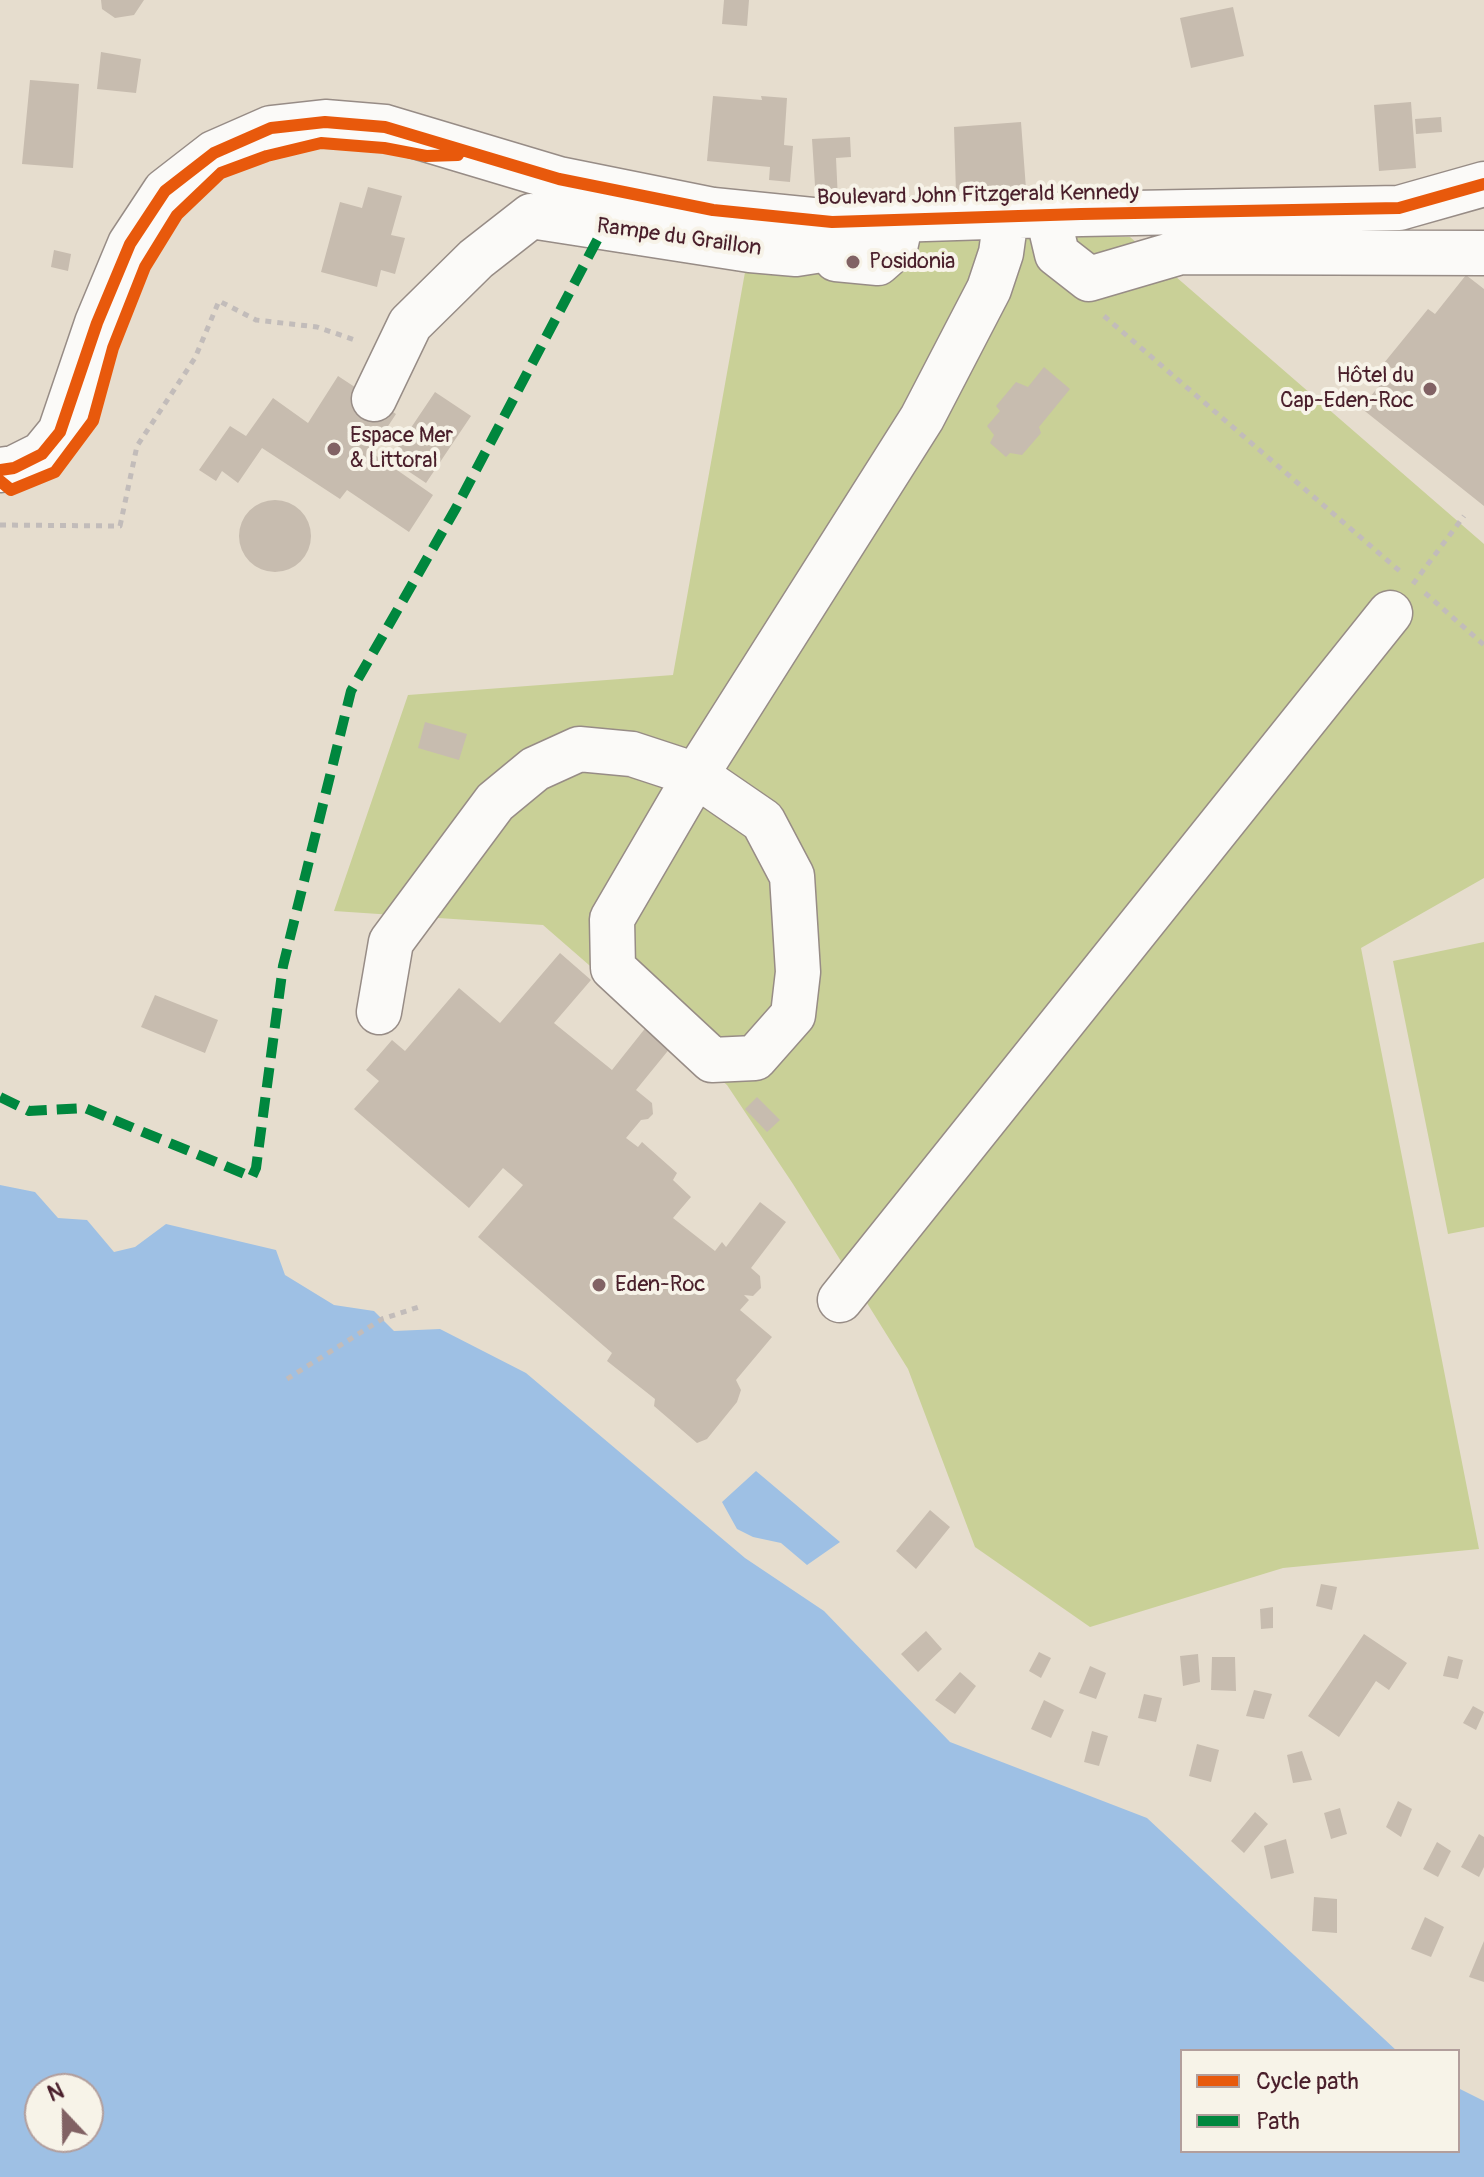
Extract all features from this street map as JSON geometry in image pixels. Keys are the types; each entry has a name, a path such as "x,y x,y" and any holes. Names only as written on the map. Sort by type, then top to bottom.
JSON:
{"street":[{"name":"Boulevard John Fitzgerald Kennedy","path":"0,470 14,468 42,454 60,432 97,323 130,244 165,191 214,153 271,128 325,122 385,127 559,179 830,236 901,221 1399,208 1484,184"},
{"name":"Rampe du Graillon","path":"374,399 410,324 476,259 531,216 750,250 796,254 830,236"},
{"path":"1048,216 1057,254 1089,279 1181,252 1484,253"},
{"path":"379,1012 391,942 495,802 535,769 579,749 632,754 696,775 763,821 792,876 798,972 793,1015 755,1058 712,1060 613,968 612,919 696,775 922,418 989,289 1001,253 1006,217"},
{"path":"840,1300 1402,598"}],"path":[{"path":"1089,279 1099,311 1402,598 1484,645"},
{"path":"0,525 120,526 137,446 195,358 219,301 256,320 317,327"},
{"path":"1402,598 1464,516"},
{"path":"287,1379 382,1319 419,1307"}],"green space":[{"path":"752,233 1130,237 1484,544 1484,878 1361,948 1479,1549 1283,1568 1090,1627 975,1547 908,1369 793,1184 727,1085 543,925 334,911 408,695 673,675"},
{"path":"1484,942 1484,1227 1448,1234 1393,961"}],"water":[{"path":"0,1185 35,1192 58,1218 87,1220 114,1252 135,1247 166,1224 276,1250 285,1275 334,1305 374,1311 394,1331 440,1329 526,1373 745,1558 824,1611 950,1742 1147,1818 1395,2049 1180,2049 1180,2153 1460,2153 1460,2089 1484,2101 1484,2177 0,2177"},
{"path":"756,1471 840,1542 807,1565 781,1543 753,1537 737,1529 722,1502"}],"building":[{"path":"101,0 144,0 134,15 115,18 102,9"},
{"path":"724,0 749,0 747,26 722,24"},
{"path":"1233,7 1244,56 1191,68 1180,18"},
{"path":"101,52 141,59 136,93 97,89"},
{"path":"30,80 79,84 73,168 22,164"},
{"path":"713,96 762,100 761,96 787,98 784,145 793,146 790,182 769,180 770,167 707,161"},
{"path":"1411,102 1416,168 1379,171 1374,105"},
{"path":"1441,117 1442,132 1416,134 1415,119"},
{"path":"1021,122 1026,189 956,193 954,127"},
{"path":"850,137 851,157 836,158 838,200 816,201 812,139"},
{"path":"368,187 402,196 391,235 405,238 395,274 381,270 377,287 321,272 340,202 362,208"},
{"path":"54,250 71,254 68,271 51,267"},
{"name":"Hôtel du Cap-Eden-Roc","path":"1466,275 1484,289 1484,506 1361,408 1393,369 1384,363 1428,309 1435,314"},
{"path":"1044,367 1070,389 1039,427 1041,433 1022,455 1010,453 1006,457 990,443 994,435 987,426 1000,411 996,406 1016,382 1028,387"},
{"path":"338,376 396,414 371,452 433,495 409,532 347,490 340,499 262,448 238,483 222,471 216,481 199,470 230,426 246,436 273,398 308,423"},
{"path":"435,392 471,416 426,483 390,459"},
{"path":"282,500 301,510 309,522 309,550 301,562 289,570 268,572 249,562 241,550 239,529 249,510 261,502"},
{"path":"425,722 467,734 459,760 418,748"},
{"path":"560,953 591,980 554,1023 612,1070 647,1026 671,1047 636,1090 652,1103 653,1114 641,1120 626,1138 638,1147 642,1142 677,1173 673,1180 691,1197 673,1218 715,1251 722,1242 726,1247 760,1202 786,1222 751,1268 760,1276 761,1288 753,1296 744,1295 749,1300 740,1310 772,1337 736,1380 741,1390 737,1402 707,1439 697,1443 654,1406 655,1399 607,1361 612,1353 478,1237 523,1185 503,1168 469,1208 354,1109 379,1081 366,1070 392,1040 405,1051 459,988 500,1023"},
{"path":"155,995 218,1020 205,1053 141,1027"},
{"path":"757,1097 780,1120 767,1132 745,1109"},
{"path":"930,1510 950,1527 916,1569 896,1551"},
{"path":"1321,1584 1337,1587 1332,1610 1316,1606"},
{"path":"1273,1607 1273,1628 1261,1629 1260,1609"},
{"path":"926,1631 942,1649 918,1672 901,1654"},
{"path":"1364,1634 1407,1663 1389,1690 1376,1681 1339,1737 1308,1716"},
{"path":"1039,1652 1051,1658 1041,1678 1029,1671"},
{"path":"1198,1654 1200,1682 1183,1686 1180,1656"},
{"path":"1448,1656 1463,1660 1458,1679 1443,1676"},
{"path":"1212,1657 1235,1657 1236,1691 1211,1690"},
{"path":"1090,1666 1106,1673 1096,1699 1079,1693"},
{"path":"960,1672 976,1686 955,1714 935,1700"},
{"path":"1254,1690 1272,1694 1264,1719 1246,1716"},
{"path":"1144,1694 1162,1698 1156,1722 1138,1718"},
{"path":"1044,1700 1064,1710 1051,1738 1031,1729"},
{"path":"1473,1706 1484,1712 1476,1730 1463,1723"},
{"path":"1092,1731 1108,1736 1099,1766 1084,1762"},
{"path":"1197,1744 1219,1750 1211,1782 1189,1776"},
{"path":"1302,1751 1312,1780 1293,1783 1287,1755"},
{"path":"1398,1801 1412,1809 1401,1837 1386,1827"},
{"path":"1340,1808 1347,1834 1331,1839 1324,1813"},
{"path":"1255,1812 1268,1824 1244,1853 1231,1841"},
{"path":"1479,1834 1484,1837 1484,1867 1479,1877 1461,1867"},
{"path":"1286,1839 1294,1873 1271,1879 1264,1846"},
{"path":"1437,1842 1451,1851 1438,1877 1423,1869"},
{"path":"1314,1897 1337,1899 1337,1933 1312,1931"},
{"path":"1425,1917 1444,1927 1431,1957 1411,1949"},
{"path":"1484,1941 1484,1982 1469,1977"}],"marked path":[{"path":"0,1097 29,1111 85,1108 252,1177 256,1168 283,966 351,691 456,508 604,227"}],"cycle path":[{"path":"0,470 14,468 42,454 60,432 97,323 130,244 165,191 214,153 271,128 325,122 385,127 559,179 713,210 832,222 1399,208 1484,184"},
{"path":"0,481 11,490 55,472 93,421 113,348 145,267 177,215 221,173 267,156 321,143 384,148 426,156 458,155"}],"place":[{"name":"Posidonia","path":"853,262"},
{"name":"Hôtel du Cap-Eden-Roc","path":"1430,389"},
{"name":"Espace Mer & Littoral","path":"334,449"},
{"name":"Eden-Roc","path":"599,1285"}]}
